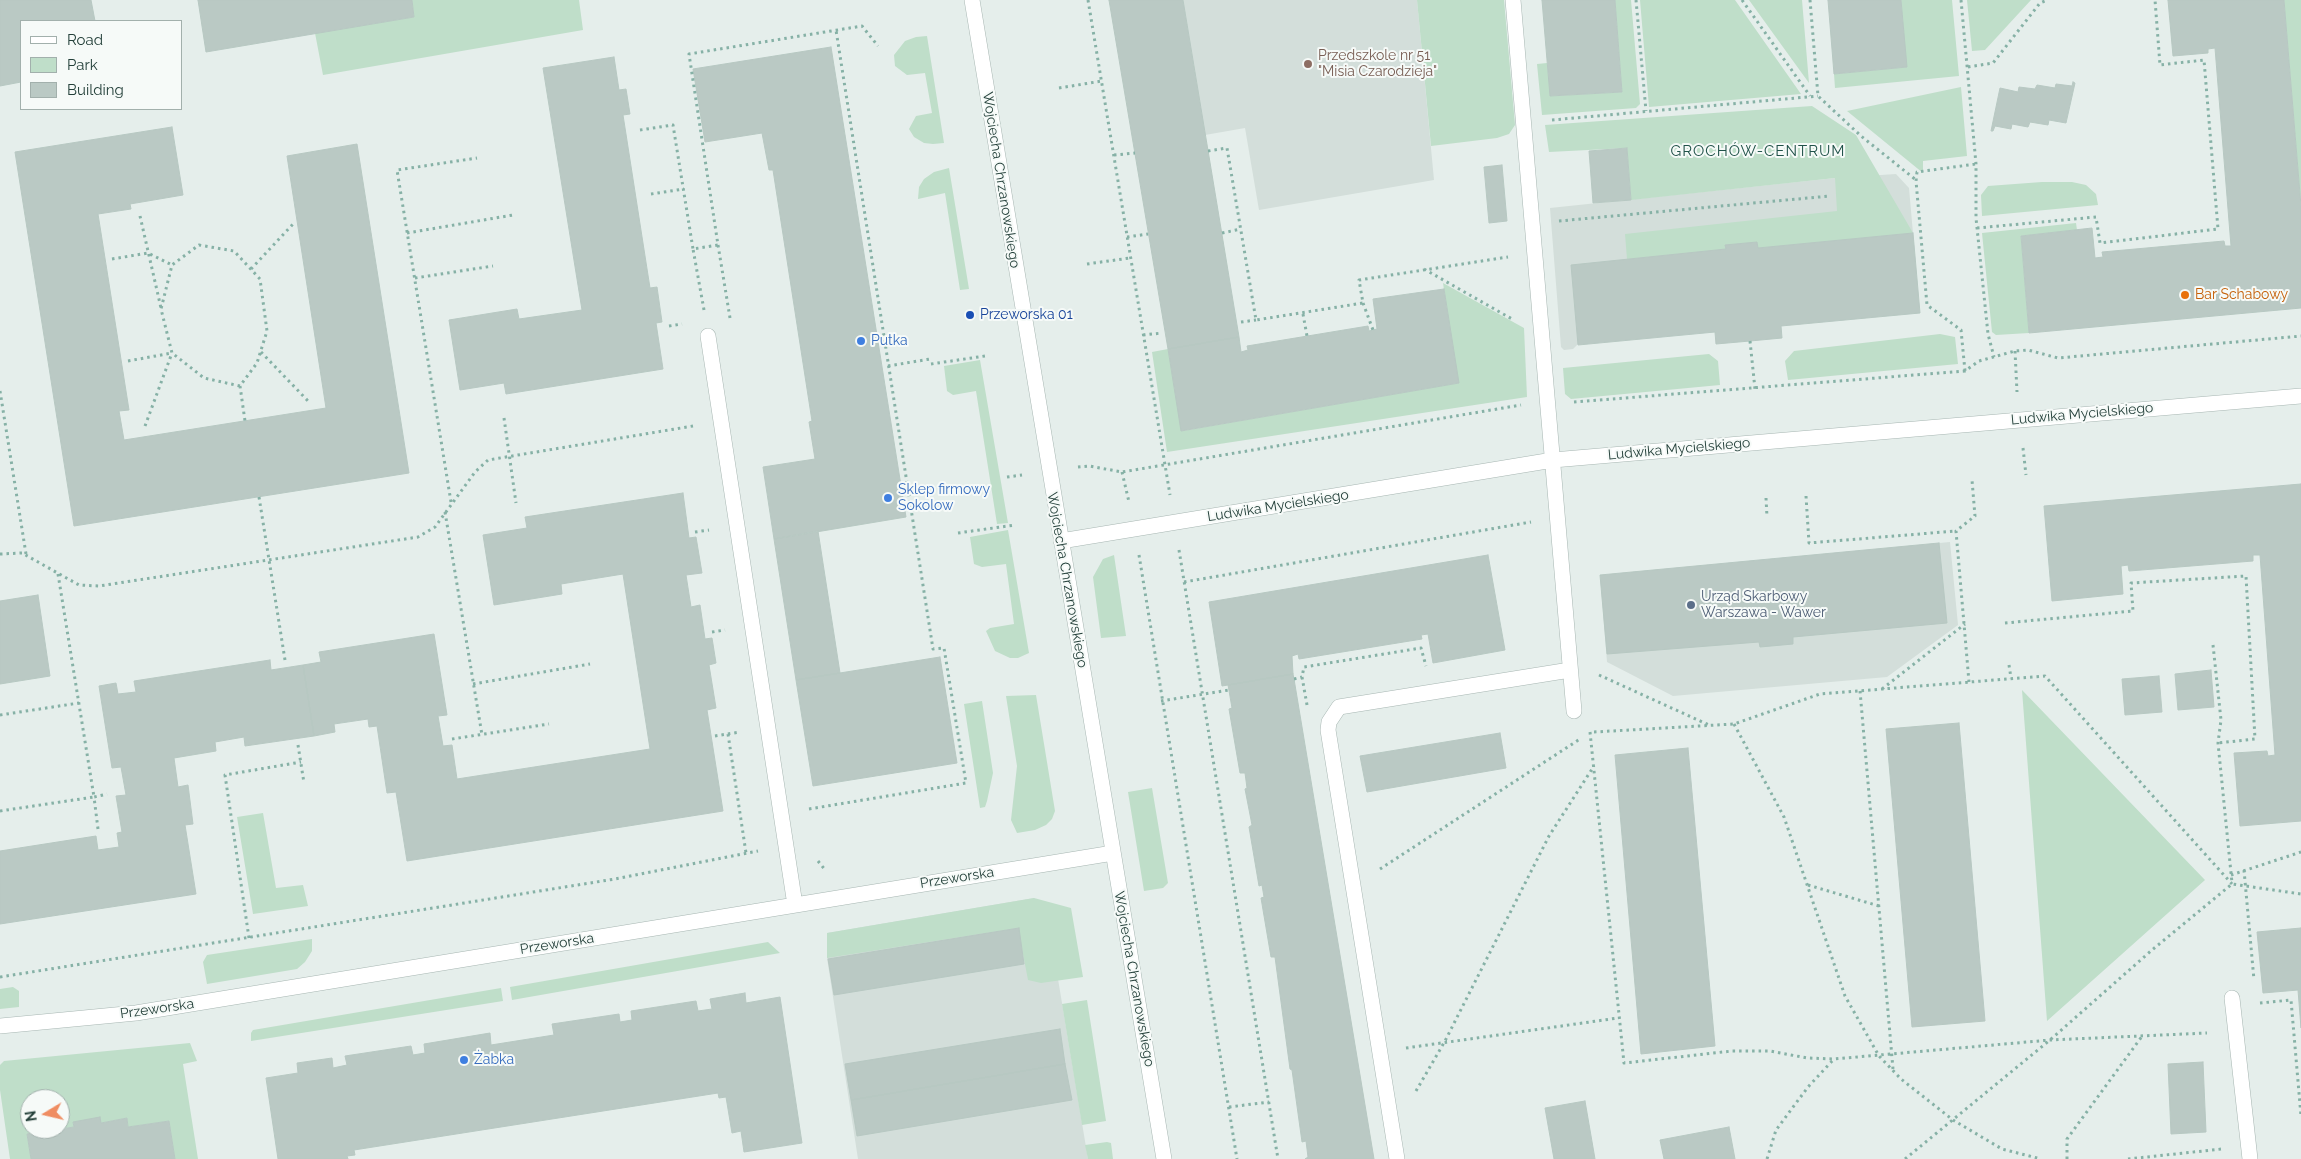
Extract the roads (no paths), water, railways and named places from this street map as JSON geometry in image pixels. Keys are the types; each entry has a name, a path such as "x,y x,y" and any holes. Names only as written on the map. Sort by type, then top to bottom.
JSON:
{"street":[{"name":"Wojciecha Chrzanowskiego","path":"972,0 1164,1159"},
{"path":"1513,0 1574,711"},
{"path":"708,336 795,905"},
{"name":"Ludwika Mycielskiego","path":"1061,541 1553,460 2301,396"},
{"path":"1398,1159 1328,730 1329,722 1339,707 1570,670"},
{"name":"Przeworska","path":"0,1026 136,1013 1113,853"},
{"path":"2232,998 2249,1152"}],"place":[{"name":"Przedszkole nr 51 \"Misia Czarodzieja\"","path":"1308,64"},
{"name":"Bar Schabowy","path":"2185,295"},
{"name":"Przeworska 01","path":"970,315"},
{"name":"Putka","path":"861,341"},
{"name":"Sklep firmowy Sokolow","path":"888,498"},
{"name":"Urząd Skarbowy Warszawa - Wawer","path":"1691,605"},
{"name":"Żabka","path":"464,1060"}],"district":[{"name":"GROCHÓW-CENTRUM","path":"1758,151"}]}
